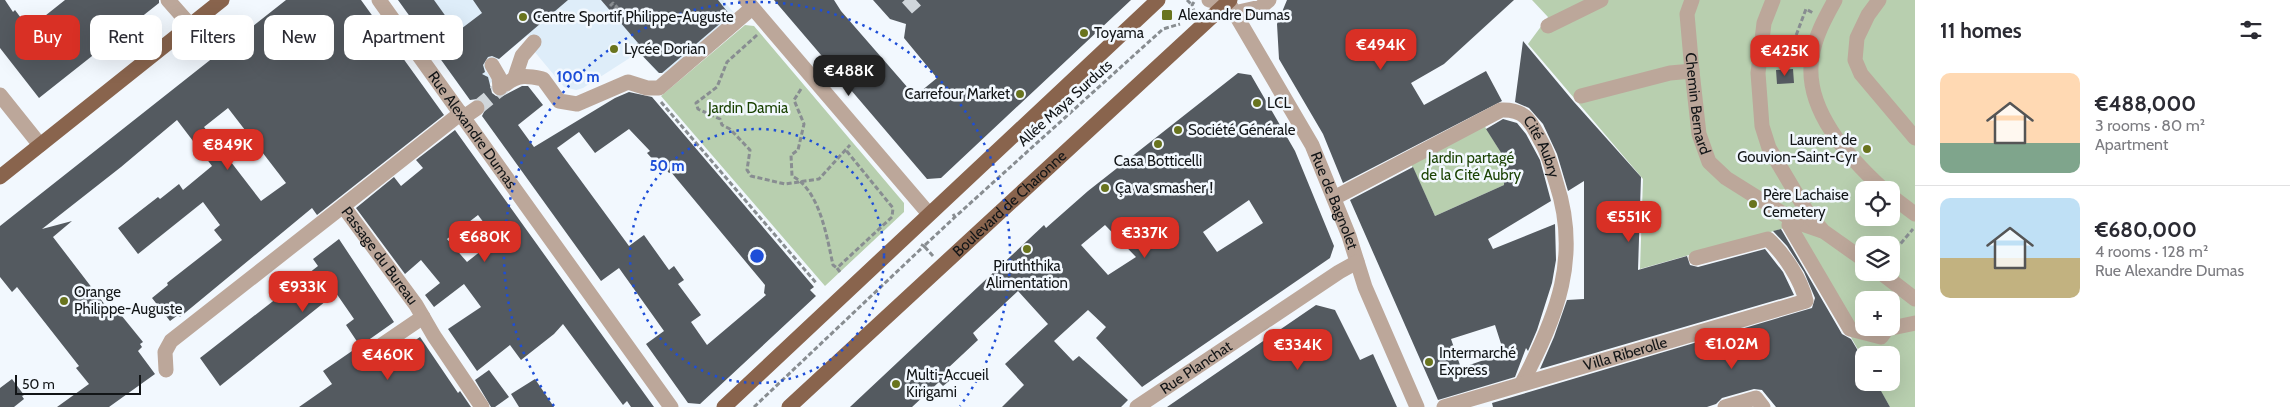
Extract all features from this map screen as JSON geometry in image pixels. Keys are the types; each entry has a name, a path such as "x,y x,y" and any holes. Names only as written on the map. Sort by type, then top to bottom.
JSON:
{"main road":[{"path":"203,15 222,0"},
{"path":"724,407 1158,0"},
{"name":"Boulevard de Charonne","path":"789,407 1196,30 1230,4"},
{"path":"0,177 172,39"}],"street":[{"path":"168,0 181,15"},
{"name":"Rue Alexandre Dumas","path":"379,0 671,407"},
{"path":"1209,0 1261,7 1269,0"},
{"path":"1548,26 1601,0"},
{"name":"Chemin Bernard","path":"1692,0 1687,14 1692,72 1699,134 1709,162 1726,178 1796,222 1823,231"},
{"path":"1773,0 1764,23 1758,73 1762,126 1769,148 1809,215 1823,231 1855,254"},
{"path":"1835,0 1824,18 1812,58 1812,77 1818,105 1829,128 1847,153 1875,181"},
{"path":"1879,0 1868,15 1857,38 1855,60 1861,74 1915,138"},
{"path":"507,83 524,75 543,79 559,101 577,104 628,82 653,89 665,84 749,4 929,214"},
{"name":"Rue de Bagnolet","path":"1230,4 1312,145 1334,198 1365,287 1417,407"},
{"path":"507,83 522,56 534,42"},
{"path":"492,65 499,77 507,83"},
{"path":"1582,96 1670,73 1692,72"},
{"path":"0,95 40,145"},
{"name":"Passage du Bureau","path":"477,108 462,115 343,206 423,317 482,407"},
{"name":"Cité Aubry","path":"1334,198 1501,110 1514,110 1521,113 1530,122 1546,151 1560,194 1567,227 1567,260 1562,289 1548,329 1522,383"},
{"path":"1900,203 1915,214"},
{"path":"166,370 164,352 171,341 343,206"},
{"path":"1796,222 1789,225 1850,329 1881,337 1887,329 1915,323"},
{"name":"Villa Riberolle","path":"1444,407 1806,300 1804,292 1778,249 1768,239 1696,258"},
{"name":"Rue Planchat","path":"1137,407 1330,277 1357,262"},
{"path":"1892,281 1915,299"},
{"path":"376,349 423,317"},
{"path":"1725,407 1756,398 1762,407"}],"path":[{"path":"1187,0 1192,5 1193,12 1198,18"},
{"path":"1192,5 1196,0"},
{"path":"610,6 614,3 617,7 613,10"},
{"path":"1796,68 1791,49 1806,9"},
{"name":"Allée Maya Surduts","path":"754,407 955,217 1163,29 1180,24 1193,12"},
{"path":"764,42 758,34 727,62 716,87 696,103 698,109 712,114 720,120 722,126 730,129 750,150 747,170 751,176 785,184 801,180 819,179 851,143"},
{"path":"1786,55 1794,56"},
{"path":"796,80 802,88 794,100 804,124 798,150 791,156 792,176 801,180 823,217 833,265 838,270 892,217 893,208 845,149"},
{"path":"653,89 659,99 817,284"},
{"path":"950,211 955,217"},
{"path":"1900,244 1915,226"},
{"path":"924,246 935,258"}],"shaded area":[{"name":"Lycée Dorian","path":"398,0 723,0 735,14 665,73 658,73 639,52 583,88 576,90 564,87 534,51 538,47 528,35 485,70 493,81 470,100 441,60 463,60 463,15 409,15"}],"green space":[{"name":"Père Lachaise Cemetery","path":"1532,0 1915,0 1915,407 1890,407 1881,391 1900,391 1900,346 1856,346 1788,227 1640,269 1643,179 1528,44 1548,17"},
{"name":"Jardin Damia","path":"745,25 754,26 904,203 904,212 825,286 661,96"},
{"name":"Jardin partagé de la Cité Aubry","path":"1484,125 1505,159 1504,185 1435,216 1411,164"}],"building":[{"path":"0,0 5,0 13,12 15,10 19,15 15,15 15,60 80,60 80,15 46,15 65,0 159,0 159,3 144,15 90,15 90,58 39,98 0,48"},
{"path":"286,0 361,0 372,15 344,15 344,60 404,60 444,115 317,215 312,208 180,317 178,315 170,321 152,298 168,285 167,283 222,240 214,230 220,225 203,202 138,254 118,228 158,197 160,199 179,184 183,190 212,166 177,120 42,229 72,221 53,237 112,314 117,310 143,342 140,344 142,347 138,351 155,374 109,407 57,407 89,384 76,368 79,366 17,287 12,292 0,277 0,226 210,60 254,60 254,25 264,17 264,60 334,60 334,15 267,15","holes":["228,108 286,183 261,201 204,127"]},
{"path":"398,0 434,0 445,15 409,15"},
{"path":"473,0 568,0 499,59 492,56 488,57 483,65 485,72 482,74 488,77 492,93 496,96 501,97 522,86 528,86 543,105 518,125 534,147 615,98 629,92 652,97 814,287 810,290 816,296 700,404 688,403 646,344 664,331 619,268 601,281 482,116 486,108 484,102 477,99 470,100 441,60 463,60 463,27 482,13","holes":["629,129 650,151 647,153 657,164 661,164 669,173 671,172 765,285 764,293 766,295 707,345 691,322 701,315 678,284 684,280 674,266 669,270 644,235 629,246 557,148 579,132 595,153"]},
{"path":"601,0 718,0 730,15 662,73 659,73 634,47 638,43"},
{"path":"774,0 834,0 841,11 915,96 937,78 904,38 906,24 890,19 873,0 1131,0 941,178 927,179"},
{"path":"1287,0 1514,0 1444,64 1411,83 1424,105 1486,71 1502,101 1343,183 1323,134 1279,59 1277,24"},
{"path":"1523,41 1641,177 1638,270 1687,256 1690,265 1698,267 1765,249 1783,272 1794,295 1540,369 1567,300 1584,299 1584,181 1568,191 1557,154 1543,124 1529,108 1515,102"},
{"path":"1793,69 1794,83 1777,84 1776,70"},
{"path":"1238,73 1251,75 1295,151 1334,246 1330,258 1142,387 1096,338 1106,327 1088,310 1054,341 1073,361 1079,356 1128,400 1121,407 1002,407 1024,385 1005,364 1048,324 1018,291 973,333 978,340 947,369 954,377 943,386 939,382 912,407 850,407 1044,225 1046,228 1088,191","holes":["1249,200 1263,223 1217,252 1203,232","1105,225 1136,257 1108,275 1081,245"]},
{"path":"1503,119 1517,123 1526,134 1540,160 1551,201 1488,239 1493,249 1555,224 1556,260 1552,283 1537,330 1528,351 1526,348 1515,377 1438,400 1350,200 1413,167 1435,216 1504,185 1505,159 1486,129","holes":["1495,325 1504,353 1461,368 1451,339"]},
{"path":"455,130 654,407 631,407 627,401 623,405 563,324 554,334 521,360 510,345 477,371 448,329 481,307 464,284 434,307 425,295 440,283 421,260 405,274 356,208 394,177 401,186 423,168 416,160","holes":["478,215 496,239 467,262 447,239"]},
{"path":"1781,229 1842,334 1851,339 1855,346 1855,391 1881,391 1890,407 1776,407 1762,390 1754,389 1722,398 1716,404 1707,407 1493,407 1492,403 1812,308 1815,298 1804,272 1787,246 1773,231"},
{"path":"339,239 394,322 360,346 346,325 354,319 336,293 220,386 200,358 318,266 313,259"},
{"path":"1316,305 1335,310 1360,360 1373,354 1397,407 1167,407"},
{"path":"420,337 458,393 460,391 471,407 299,407 332,384 323,371 368,340 370,342 367,349 368,354 372,358 380,357 383,362"},
{"path":"489,370 509,397 495,407 491,407 475,380"},
{"path":"12,379 24,395 22,396 24,399 14,407 0,407 0,388"},
{"path":"535,379 554,407 519,407 511,394"}],"tunnel":[{"path":"907,8 916,0"},
{"path":"477,108 506,84"}],"place":[{"name":"Alexandre Dumas","path":"1167,15"},
{"name":"Centre Sportif Philippe-Auguste","path":"523,17"},
{"name":"Toyama","path":"1084,33"},
{"name":"Lycée Dorian","path":"614,49"},
{"name":"Carrefour Market","path":"1020,94"},
{"name":"LCL","path":"1257,103"},
{"name":"Société Générale","path":"1178,130"},
{"name":"Casa Botticelli","path":"1158,144"},
{"name":"Laurent de Gouvion-Saint-Cyr","path":"1867,149"},
{"name":"Ça va smasher !","path":"1105,188"},
{"name":"Père Lachaise Cemetery","path":"1753,204"},
{"name":"Piruththika Alimentation","path":"1027,249"},
{"name":"Orange Philippe-Auguste","path":"64,301"},
{"name":"Intermarché Express","path":"1429,362"},
{"name":"Multi-Accueil Kirigami","path":"896,384"}]}
